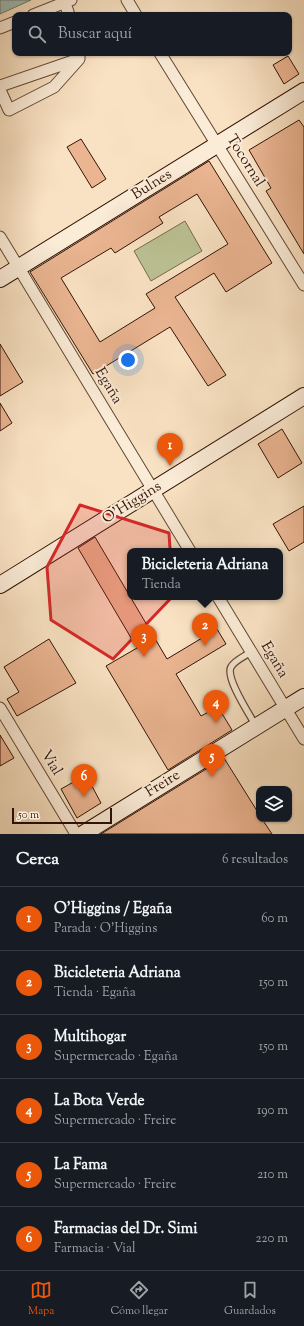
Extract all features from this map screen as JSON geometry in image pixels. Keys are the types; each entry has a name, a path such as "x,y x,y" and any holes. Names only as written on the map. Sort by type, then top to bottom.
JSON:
{"main road":[{"name":"Bulnes","path":"0,279 304,91"},
{"name":"O'Higgins","path":"0,585 304,396"},
{"name":"Freire","path":"83,834 304,697"}],"street":[{"path":"127,0 134,12"},
{"path":"40,12 68,1 69,12"},
{"path":"0,28 12,23"},
{"path":"0,86 79,56"},
{"path":"0,90 9,110 54,87 79,56"},
{"name":"Tocornal","path":"162,56 304,285"},
{"name":"Egaña","path":"0,237 188,548"},
{"name":"Egaña","path":"220,600 304,739"},
{"name":"Vial","path":"0,708 76,834"}],"lane":[{"path":"251,652 231,665 229,672 231,680 256,726"}],"highlighted area":[{"path":"80,505 169,533 173,596 113,659 51,620 47,567"}],"green space":[{"path":"185,221 202,251 151,281 134,251"}],"water":[{"path":"0,0 31,0 0,14"}],"building":[{"path":"288,56 299,74 284,84 273,65"},
{"path":"299,120 304,127 304,254 266,191 271,188 249,150"},
{"path":"81,139 106,179 92,188 67,147"},
{"path":"209,161 272,263 226,292 214,273 175,297 226,375 208,386 170,327 93,374 30,272","holes":["197,194 228,244 146,294 155,308 100,342 61,278 111,248 115,253 163,223 159,217"]},
{"path":"0,344 23,382 0,396"},
{"path":"0,403 12,423 0,431"},
{"path":"282,429 302,463 278,478 258,444"},
{"path":"304,506 304,542 289,551 273,524"},
{"path":"95,537 127,591 127,600 132,600 167,659 217,629 226,644 176,674 201,716 218,707 232,730 168,770 106,666 137,648 78,548"},
{"path":"49,639 76,683 17,716 7,699 19,692 4,667"},
{"path":"0,735 14,758 0,766"},
{"path":"224,758 256,809 256,822 264,822 272,834 101,834"},
{"path":"86,775 101,803 77,818 61,789"}],"place":[{"name":"O'Higgins / Egaña","path":"170,466"},
{"name":"Bicicleteria Adriana","path":"205,646"},
{"name":"Multihogar","path":"144,657"},
{"name":"La Bota Verde","path":"216,723"},
{"name":"La Fama","path":"212,777"},
{"name":"Farmacias del Dr. Simi","path":"84,797"}]}
